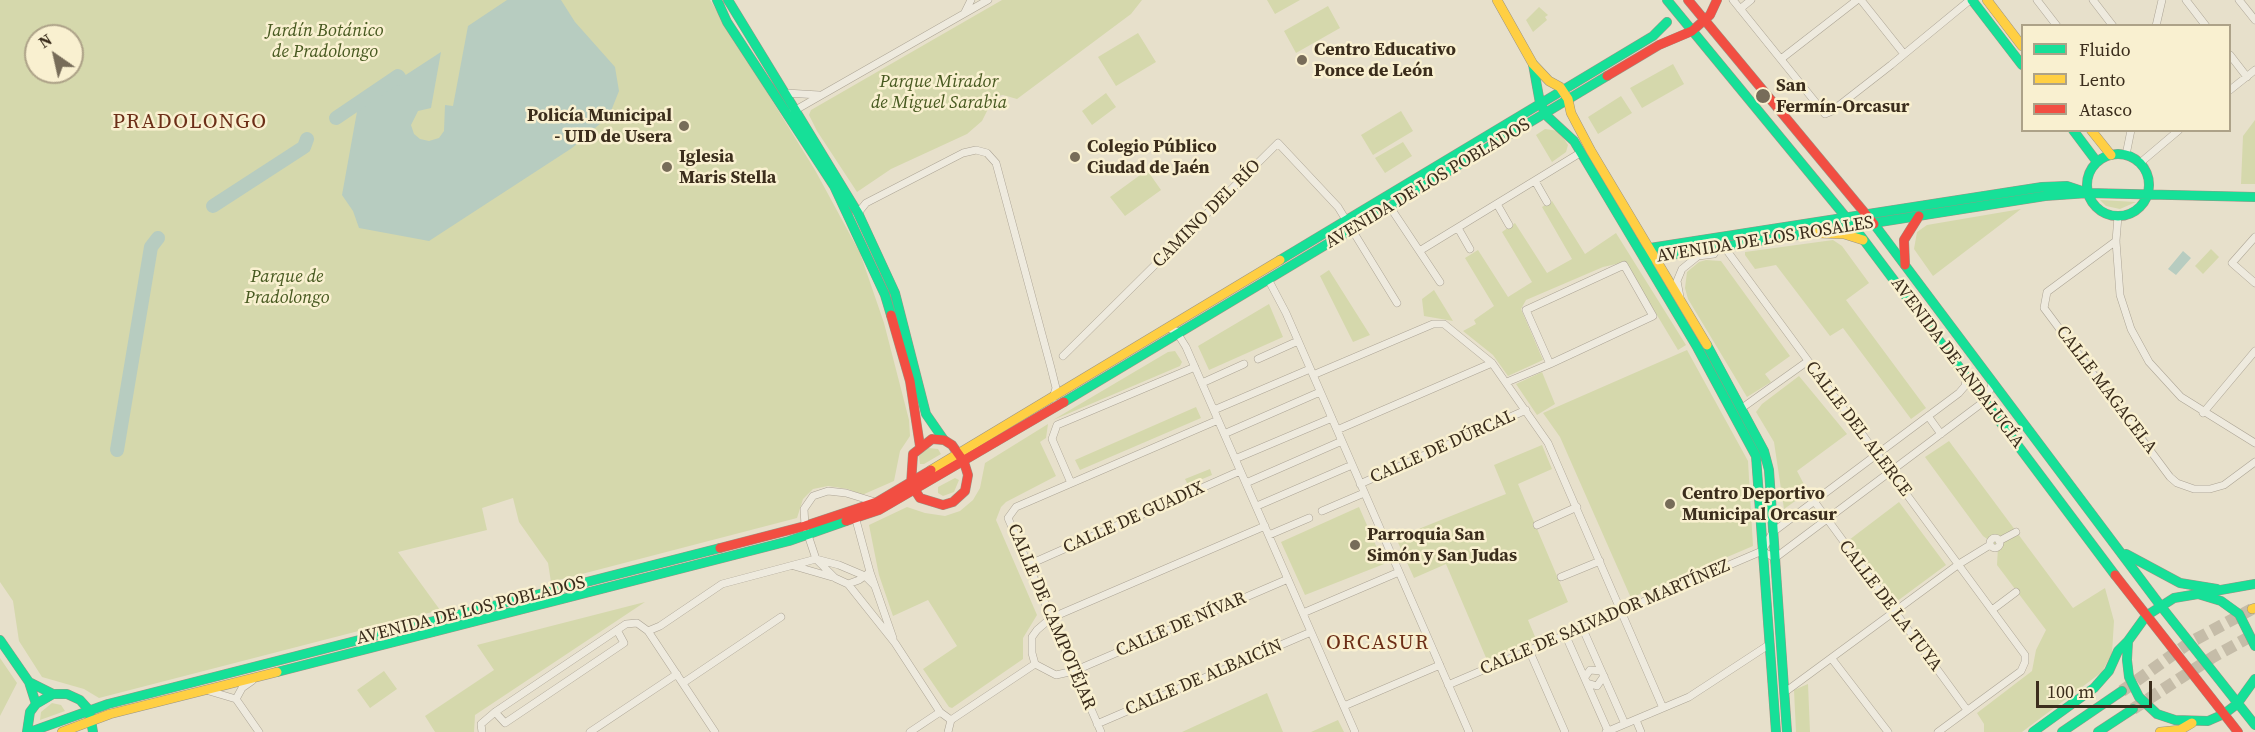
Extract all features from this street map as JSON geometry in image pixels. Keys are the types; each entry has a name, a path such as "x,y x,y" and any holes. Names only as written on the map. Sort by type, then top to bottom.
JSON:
{"main road":[{"path":"717,0 728,21 792,112 858,213 895,293 926,414 944,440 962,458 968,486 961,496 952,502 936,505 920,498 912,488 911,463 920,446 932,440 944,440"},
{"path":"728,0 786,93 792,112 834,186 885,295 910,381 920,446"},
{"path":"1497,0 1533,64 1549,81 1562,90 1568,99 1571,113 1681,299 1764,451 1773,532 1787,732"},
{"path":"1666,0 1667,22 1678,37"},
{"name":"AVENIDA DE ANDALUCÍA","path":"1666,0 1854,227 2146,616 2238,732"},
{"name":"AVENIDA DE ANDALUCÍA","path":"1688,0 1874,224 1994,380 2160,605 2255,726"},
{"name":"AVENIDA DE LOS POBLADOS","path":"29,732 89,710 223,675 806,530 856,520 1180,335 1568,99 1692,31 1705,20 1717,0"},
{"path":"1971,0 2021,64"},
{"path":"1987,0 2021,45"},
{"name":"AVENIDA DE LOS POBLADOS","path":"962,458 1186,316 1653,36 1667,22"},
{"path":"1533,64 1540,103 1546,112 1567,131 1697,347 1756,456 1775,732"},
{"path":"1538,88 1542,83 1549,81"},
{"path":"1556,122 1566,121 1571,113"},
{"path":"2074,132 2097,162"},
{"path":"2093,132 2110,155"},
{"path":"2110,155 2126,155 2140,163 2146,171 2148,193 2137,210 2118,216 2098,210 2088,193 2088,176 2097,162 2110,155"},
{"name":"AVENIDA DE LOS ROSALES","path":"1643,258 1650,248 2042,187 2067,186 2088,193"},
{"name":"AVENIDA DE LOS ROSALES","path":"1643,258 1656,258 2045,196 2148,193 2255,197"},
{"path":"1905,265 1904,240 1919,216"},
{"path":"1816,233 1844,234 1864,240"},
{"name":"AVENIDA DE LOS POBLADOS","path":"62,732 204,690 806,530 912,488"},
{"path":"2120,550 2160,575 2180,583 2223,590"},
{"path":"2033,732 2094,688 2109,671 2118,651 2128,641 2136,627 2160,605 2174,598 2255,584"},
{"path":"2198,594 2221,602 2238,614 2255,646"},
{"path":"0,640 29,682 36,704"},
{"path":"2128,641 2129,676 2139,697 2157,714 2175,720 2192,723 2208,721 2224,714 2237,704 2255,679"},
{"path":"29,682 53,694 67,694 80,700 89,710 93,721 93,732"},
{"path":"2062,732 2122,691"},
{"path":"29,732 30,712 36,704 53,694"},
{"path":"2098,732 2133,708"},
{"path":"2160,732 2183,731 2192,723"}],"street":[{"path":"965,12 971,0"},
{"path":"792,112 819,94 988,0"},
{"path":"1734,0 1825,114 1832,111 1971,0"},
{"path":"1740,9 1751,0"},
{"path":"1781,59 1859,0 1904,54"},
{"path":"2037,0 2055,24"},
{"path":"2093,0 2111,24"},
{"path":"2156,24 2162,0"},
{"path":"2186,0 2204,24"},
{"path":"2239,0 2255,20"},
{"path":"2231,57 2247,77"},
{"path":"2231,89 2255,70"},
{"path":"786,93 819,94"},
{"path":"2126,155 2131,132"},
{"path":"2140,163 2177,132"},
{"name":"CAMINO DEL RÍO","path":"1063,356 1278,143 1347,219"},
{"path":"858,213 866,203 963,153 976,150 987,153 996,163 1056,388 1053,399"},
{"path":"1420,250 1580,153"},
{"path":"1535,181 1547,202"},
{"path":"1383,198 1440,282"},
{"path":"1497,204 1509,225"},
{"path":"2118,216 2115,241 2120,295 2131,329 2149,362 2169,386 2203,413 2255,443"},
{"path":"1347,219 1397,303"},
{"path":"1458,228 1470,249"},
{"path":"2255,237 2232,263 2255,283"},
{"name":"CALLE MAGACELA","path":"2115,241 2047,292 2044,308 2170,477 2177,483 2194,489 2210,489 2224,485 2255,462"},
{"path":"1681,299 1677,281 1682,269 1698,256 1714,254 1720,248"},
{"name":"CALLE DEL ALERCE","path":"1720,248 1808,361 2025,655 2021,671 1938,732"},
{"path":"1507,382 1550,364 1653,316 1624,265 1527,310 1550,364"},
{"path":"1255,274 1264,275 1269,281 1298,341 1469,732"},
{"path":"1180,335 1186,316"},
{"path":"1214,410 1433,324 1444,324 1492,363 1548,443 1663,708"},
{"path":"1168,328 1180,335 1195,367 1355,732"},
{"path":"1258,358 1298,341"},
{"path":"2203,413 2255,351"},
{"path":"1742,408 1808,361"},
{"path":"1337,430 1492,363"},
{"path":"1202,383 1244,364"},
{"path":"1071,483 1052,439 1057,425 1195,367"},
{"path":"1967,375 1963,389 1773,532 1762,550 1775,558 1986,400 1994,380"},
{"path":"1224,434 1320,392"},
{"name":"CALLE DE DÚRCAL","path":"1360,483 1526,410"},
{"path":"1928,416 1941,434"},
{"path":"1235,459 1332,418"},
{"name":"CALLE DE CAMPOTÉJAR","path":"1101,732 1008,518 1016,507 1218,420"},
{"path":"1246,483 1342,441"},
{"path":"1257,506 1352,465"},
{"name":"CALLE DE GUADIX","path":"1028,565 1240,471"},
{"path":"835,578 816,559 806,530 804,509 813,496 828,491 877,502"},
{"path":"1322,511 1364,493"},
{"name":"CALLE DE LA TUYA","path":"1814,501 1967,710"},
{"path":"1537,525 1577,507"},
{"path":"848,513 856,520 867,574 874,585 895,643"},
{"path":"1269,535 1308,518"},
{"path":"1074,671 1056,675 1035,664 1032,654 1032,637 1051,618 1265,526"},
{"path":"1785,692 1959,564 1990,545 1992,539 1999,541 2016,532"},
{"name":"CALLE DE SALVADOR MARTÍNEZ","path":"1448,685 1762,550"},
{"path":"648,631 660,626 722,584 792,565 816,559 867,574"},
{"path":"1561,577 1600,561"},
{"path":"792,565 848,584 895,643 940,712 951,720"},
{"path":"1303,613 1399,572"},
{"path":"848,584 867,574"},
{"name":"CALLE DE NÍVAR","path":"1074,671 1288,579"},
{"path":"1992,610 2016,592"},
{"path":"682,683 782,617"},
{"path":"482,732 481,724 495,712 626,624 637,623 648,631 715,732"},
{"path":"1582,627 1624,724"},
{"path":"495,712 505,723 624,644 617,630"},
{"name":"CALLE DE ALBAICÍN","path":"1097,724 1311,632"},
{"path":"1565,634 1607,732 1689,697 1770,644"},
{"path":"1529,650 1565,732"},
{"path":"1832,659 1888,732"},
{"path":"948,732 951,720 1035,664"},
{"path":"1344,706 1440,665"},
{"path":"1586,680 1590,670 1603,674"},
{"path":"590,732 677,674"},
{"path":"1586,680 1597,686 1603,674"},
{"path":"223,675 232,683 237,696 259,732"},
{"path":"237,696 242,688 263,675"},
{"path":"204,690 237,696"},
{"path":"910,732 940,712"},
{"path":"1636,720 1641,732"}],"green space":[{"name":"Parque de Pradolongo","path":"0,0 710,0 815,170 860,253 884,323 909,420 910,436 900,451 894,481 862,495 848,489 828,486 813,489 803,499 797,518 551,582 548,563 519,522 513,498 482,508 487,530 398,552 440,610 99,698 84,689 42,677 19,641 13,601 0,582"},
{"name":"Parque Mirador de Miguel Sarabia","path":"1002,0 1142,0 1131,14 1017,99 1003,95 994,97 982,121 967,134 891,169 857,192 817,131 809,115 811,110"},
{"path":"1267,0 1300,0 1275,14"},
{"path":"1328,6 1340,28 1296,53 1284,31"},
{"path":"1539,7 1548,15 1545,17 1547,20 1533,32 1526,20"},
{"path":"1138,33 1156,62 1116,86 1098,57"},
{"path":"1673,64 1684,84 1642,108 1630,88"},
{"path":"1106,93 1116,107 1092,125 1082,111"},
{"path":"1621,96 1632,113 1598,134 1588,117"},
{"path":"1401,111 1413,131 1373,155 1361,135"},
{"path":"2255,120 2255,184 2241,184 2243,136"},
{"path":"1545,129 1559,131 1568,145 1566,152 1552,162 1536,135"},
{"path":"1403,142 1412,156 1385,173 1375,158"},
{"path":"1147,170 1161,190 1125,216 1110,197"},
{"path":"2100,200 2136,202 2120,209 2106,206"},
{"path":"1552,201 1585,254 1616,233 1686,345 1678,350 1625,262 1603,267 1526,300 1521,309 1543,360 1508,376 1493,355 1463,331 1476,324 1474,320 1494,306 1465,258 1478,250 1508,297 1532,282 1502,232 1515,223 1547,273 1572,259 1542,207"},
{"path":"2021,209 1933,276 1914,249 1917,232 1927,225"},
{"path":"1833,240 1842,246 1869,283 1846,300 1926,408 1911,419 1843,328 1830,336 1776,265 1755,269 1745,255 1745,252"},
{"path":"2211,249 2219,257 2203,274 2195,266"},
{"path":"1721,261 1790,356 1765,374 1771,382 1747,397 1688,299 1685,288 1687,272 1699,262"},
{"path":"1329,270 1370,335 1353,342 1320,276"},
{"path":"1434,290 1453,321 1424,316 1422,299"},
{"path":"1269,304 1283,337 1209,370 1198,346"},
{"name":"Centro Deportivo Municipal Orcasur","path":"1687,350 1748,461 1753,546 1631,598 1560,437 1543,413"},
{"path":"1175,351 1182,362 1180,366 1053,420 1168,352"},
{"path":"1542,372 1555,404 1537,415 1516,384"},
{"path":"1799,376 1847,434 1797,471 1808,492 1784,509 1774,442 1756,412 1762,404"},
{"path":"1196,407 1201,418 1080,470 1075,460"},
{"path":"1048,424 1046,438 1040,442 1056,476 1006,502 1001,507 996,520 1037,615 1023,638 1023,659 952,708 949,707 923,669 957,646 928,600 893,616 879,575 869,525 907,507 945,516 960,511 973,500 980,488 985,463"},
{"path":"1949,441 2073,608 2105,588 2114,621 2112,653 2102,672 2022,732 1984,732 1984,724 1977,713 2032,671 2036,650 2046,630 1997,565 1998,547 1983,536 1925,457"},
{"path":"1542,445 1552,469 1518,484 1568,602 1528,620 1536,639 1487,660 1446,564 1414,578 1396,538 1506,494 1494,465"},
{"path":"928,448 938,449 941,454 920,464 919,456"},
{"path":"1210,469 1212,475 1188,485 1185,479"},
{"path":"955,478 959,480 954,492 943,496 938,493 938,487"},
{"path":"1899,502 1946,565 1896,602 1849,540"},
{"path":"1359,507 1384,564 1305,595 1281,542"},
{"path":"645,602 475,715 474,732 435,732 425,716 494,670 477,645"},
{"path":"0,658 17,683 0,716"},
{"path":"384,671 397,689 370,708 357,690"},
{"path":"1808,684 1810,732 1796,732 1794,690"},
{"path":"1267,693 1283,732 1182,732"},
{"path":"52,703 61,705 65,711 40,720 41,712"},
{"path":"1338,720 1344,732 1311,732"}],"shaded area":[{"path":"507,0 561,0 575,22 615,67 619,91 609,116 572,148 429,241 359,228 353,211 342,195 358,106 441,52 431,108 418,111 411,125 414,134 420,139 429,141 439,138 444,131 445,105 453,106 468,26"},
{"path":"2183,251 2191,258 2176,275 2168,269"}],"waterway":[{"path":"336,118 398,76 400,79"},
{"path":"213,206 304,147 307,139"},
{"path":"117,450 151,247 158,238"}],"tunnel":[{"path":"2122,691 2189,643 2252,609"},
{"path":"2133,709 2213,657 2255,634"}],"traffic: fast":[{"path":"717,0 727,22 834,186 885,295 891,315"},
{"path":"728,0 858,213 895,293 926,414 944,440"},
{"path":"1667,0 1854,227 2115,575"},
{"path":"1972,0 2021,64"},
{"path":"1280,260 1653,36 1667,22"},
{"path":"1533,64 1540,103 1548,117 1574,141 1697,347 1756,456 1776,732"},
{"path":"1064,402 1607,76"},
{"path":"2074,132 2097,162"},
{"path":"2118,154 2130,156 2140,163 2147,173 2149,185 2147,197 2140,207 2130,214 2118,216 2106,214 2096,207 2089,197 2087,185 2089,173 2096,163 2106,156 2118,154"},
{"path":"1648,251 1650,248 2042,187 2067,186 2082,191"},
{"path":"1651,258 2045,196 2088,193 2255,197"},
{"path":"1874,224 2160,605 2255,725"},
{"path":"1707,345 1764,451 1769,470 1787,732"},
{"path":"277,672 789,541 846,521"},
{"path":"30,732 108,704 720,548"},
{"path":"2126,554 2180,583 2217,589"},
{"path":"2198,594 2255,584"},
{"path":"2255,646 2239,614 2221,601 2198,594 2174,598 2146,616 2128,641 2127,660 2129,677 2139,697 2157,714 2175,720 2208,721 2224,714 2237,704 2255,679"},
{"path":"0,640 29,682 36,704"},
{"path":"2033,732 2094,688 2109,671 2118,651 2128,641"},
{"path":"29,682 53,694"},
{"path":"2062,732 2122,691"},
{"path":"27,732 30,712 36,704 53,694 67,694 80,700 89,710 93,732"},
{"path":"2098,732 2133,709"}],"traffic: slow":[{"path":"1497,0 1533,64 1549,81 1560,87 1568,99 1571,113 1591,151 1707,345"},
{"path":"1987,0 2021,45"},
{"path":"2093,132 2111,155"},
{"path":"1816,233 1844,234 1863,240"},
{"path":"931,470 1280,260"},
{"path":"62,732 110,714 277,672"},
{"path":"2160,732 2180,730 2192,723"}],"traffic: jam":[{"path":"1688,0 1874,224"},
{"path":"1607,76 1659,45 1692,31 1710,15 1717,0"},
{"path":"1905,265 1904,240 1919,216"},
{"path":"891,315 910,381 920,446"},
{"path":"846,521 879,510 1064,402"},
{"path":"932,439 944,440 952,445 964,462 968,475 965,491 953,502 943,505 920,498 911,484 913,454 932,439"},
{"path":"720,548 805,526 877,502 931,470"},
{"path":"2115,575 2238,732"}],"place":[{"name":"Centro Educativo Ponce de León","path":"1302,60"},
{"name":"San Fermín-Orcasur","path":"1763,96"},
{"name":"Policía Municipal - UID de Usera","path":"684,126"},
{"name":"Colegio Público Ciudad de Jaén","path":"1075,157"},
{"name":"Iglesia Maris Stella","path":"667,167"},
{"name":"Centro Deportivo Municipal Orcasur","path":"1670,504"},
{"name":"Parroquia San Simón y San Judas","path":"1355,545"}],"district":[{"name":"PRADOLONGO","path":"190,123"},
{"name":"ORCASUR","path":"1378,644"}],"park label":[{"name":"Jardín Botánico de Pradolongo","path":"325,42"}]}
